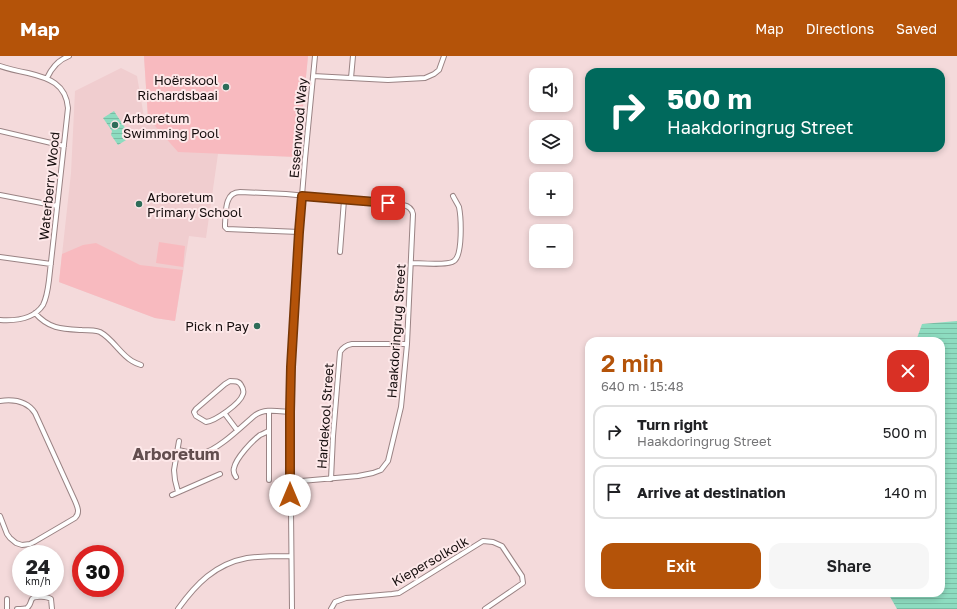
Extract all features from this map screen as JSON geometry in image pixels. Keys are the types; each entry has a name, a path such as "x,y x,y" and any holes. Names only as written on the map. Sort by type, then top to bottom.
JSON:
{"street":[{"path":"47,78 54,66 59,61 70,56"},
{"name":"Essenwood Way","path":"292,609 290,412 292,351 304,159 315,56"},
{"path":"351,78 353,56"},
{"path":"313,76 388,80 425,78 439,70 444,56"},
{"name":"Waterberry Wood","path":"0,66 38,75 53,81 63,91 68,102 49,280 45,299 41,308 35,313"},
{"path":"0,131 64,146"},
{"name":"Haakdoringrug Street","path":"290,482 373,474 381,470 388,461 401,407 407,344 414,217 413,212 409,207 403,205 240,192 234,192 228,199 225,222 226,228 299,232"},
{"path":"0,194 57,206"},
{"path":"411,263 448,263 454,261 458,256 461,223 458,206 453,196"},
{"path":"340,252 344,200"},
{"path":"0,257 51,264"},
{"path":"0,320 18,320 35,313 41,320 54,327 100,332 133,362 141,365"},
{"name":"Hardekool Street","path":"331,479 340,352 344,347 352,344 407,344"},
{"path":"230,381 239,382 243,390 242,396 224,414 205,422 196,416 194,412 225,384 230,381"},
{"path":"0,401 12,400 21,402 29,406 35,413 75,501 78,511 75,518 34,542 26,545 12,541 7,534 0,516"},
{"path":"178,450 202,453 212,450 256,414 263,411 290,412"},
{"path":"269,411 269,480"},
{"path":"224,414 237,430"},
{"path":"236,477 233,470 238,459 256,439 268,431"},
{"path":"178,492 174,475 174,465 179,441"},
{"path":"172,495 220,474"},
{"name":"Kiepersolkolk","path":"331,609 335,602 346,598 399,593 483,541 492,542 502,546 522,576 523,583 485,609"},
{"path":"178,609 198,584 220,568 246,559 291,556"},
{"path":"17,609 28,607 34,598 47,597 52,601 52,609"},
{"path":"7,599 7,609"}],"shaded area":[{"name":"Arboretum Primary School","path":"144,56 308,56 298,157 218,154 206,238 189,236 175,321 155,318 59,282 71,173 75,91 121,68 137,76 144,117 148,118"},
{"name":"Hoërskool Richardsbaai","path":"144,56 308,56 298,157 178,152 148,118"},
{"name":"Arboretum Swimming Pool","path":"114,111 131,137 118,145 111,135 112,131 103,118"},
{"path":"159,242 185,246 183,267 156,263"},
{"path":"96,243 140,265 183,270 175,321 155,318 59,282 62,254 83,245"},
{"path":"957,321 957,609 897,609 890,597 945,597 945,337 917,337 922,324"}],"place":[{"name":"Hoërskool Richardsbaai","path":"226,87"},
{"name":"Arboretum Swimming Pool","path":"115,125"},
{"name":"Arboretum Primary School","path":"139,204"},
{"name":"Pick n Pay","path":"257,326"}],"district":[{"name":"Arboretum","path":"176,453"}],"route":[{"path":"290,495 291,367 302,196 388,203"}]}
